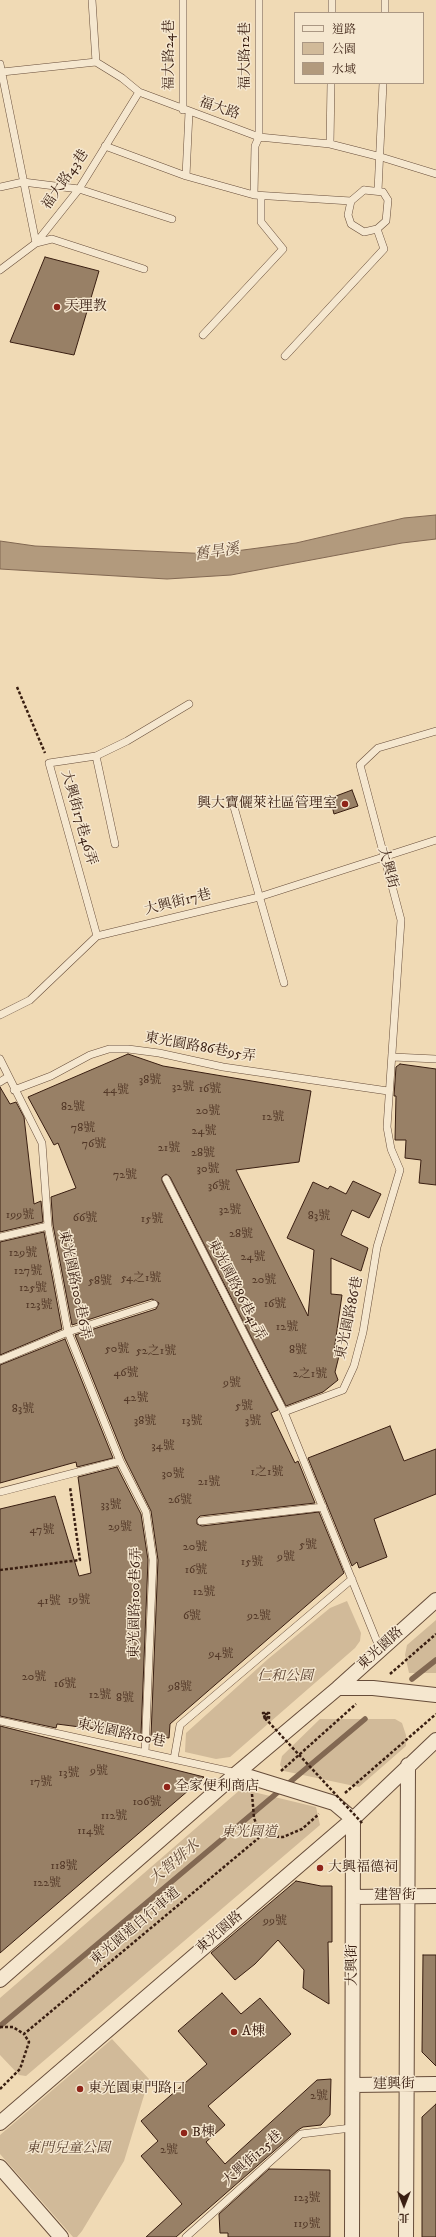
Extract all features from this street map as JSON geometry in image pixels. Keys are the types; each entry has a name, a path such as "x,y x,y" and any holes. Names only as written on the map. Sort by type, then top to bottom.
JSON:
{"street":[{"name":"東光園路","path":"0,1980 237,1773 338,1688 436,1600"},
{"path":"338,1688 373,1688 436,1695"},
{"name":"東光園路","path":"0,2123 358,1821 408,1765 436,1740"},
{"path":"406,2237 408,1765"},
{"path":"237,1773 334,1802 358,1821"},
{"name":"大興街","path":"352,2237 351,2128 353,1896 358,1821"},
{"name":"建智街","path":"353,1896 436,1896"},
{"name":"建興街","path":"352,2086 436,2084"},
{"path":"0,2167 61,2237"}],"lane":[{"path":"92,0 96,62 1,68 23,182 36,243 52,239 144,269"},
{"name":"福大路24巷","path":"183,0 186,176"},
{"name":"福大路12巷","path":"203,335 283,249 260,222 257,195 255,146 259,137 259,0"},
{"path":"332,0 332,12"},
{"path":"385,0 385,12"},
{"name":"福大路","path":"96,62 122,78 139,92 186,111 259,137 330,144 381,157 436,174"},
{"path":"330,144 331,84"},
{"path":"378,191 381,157 383,84"},
{"name":"福大路43巷","path":"0,270 36,243 79,189 139,92"},
{"path":"105,146 186,176 257,195 351,201"},
{"path":"0,187 23,182 79,189 172,219"},
{"path":"364,190 378,191 383,192 388,200 386,221 377,229 364,232 351,224 348,215 351,201 364,190"},
{"path":"285,356 384,249 377,229"},
{"name":"大興街17巷46弄","path":"97,936 49,763 96,756 127,741 189,704"},
{"name":"大興街","path":"393,1057 401,920 360,765 378,748 436,731"},
{"path":"96,756 115,844"},
{"path":"232,800 284,983"},
{"name":"大興街17巷","path":"97,936 259,897 385,858 436,840"},
{"path":"0,1015 30,1000 97,936"},
{"name":"東光園路86巷95弄","path":"14,1090 57,1073 90,1055 109,1049 128,1049 159,1053 223,1067 388,1091"},
{"path":"393,1057 436,1059"},
{"name":"東光園路86巷","path":"284,1412 343,1390 354,1366 363,1332 377,1247 400,1170 391,1149 387,1127 388,1091 393,1057"},
{"name":"東光園路100巷6弄","path":"0,1058 14,1090 42,1144 48,1226 68,1332 120,1460 146,1512 153,1560 144,1753"},
{"path":"0,1082 8,1077"},
{"name":"東光園路86巷41弄","path":"166,1179 284,1412"},
{"name":"東光園路100巷6弄","path":"0,1237 48,1226"},
{"path":"0,1360 68,1332 154,1304"},
{"path":"284,1412 380,1649"},
{"path":"0,1492 120,1460"},
{"path":"201,1521 323,1507"},
{"path":"174,1759 180,1725 352,1579"},
{"name":"東光園路100巷","path":"0,1721 237,1773"},
{"name":"大興街125巷","path":"186,2237 301,2134 351,2128"}],"path":[{"path":"17,687 49,763"},
{"path":"0,1570 80,1560 68,1474"},
{"path":"436,1634 373,1688 273,1783 252,1794 254,1818 261,1836 283,1837 302,1829 436,1714"},
{"path":"265,1719 270,1718 269,1713 263,1713 265,1719 268,1717 268,1714 264,1714 265,1719 358,1821"},
{"name":"東光園道自行車道","path":"24,2034 261,1836"},
{"path":"0,2027 13,2027 24,2034 29,2042 20,2069 0,2089"}],"green space":[{"name":"仁和公園","path":"347,1601 361,1633 360,1641 355,1648 230,1757 216,1759 185,1752 186,1733 268,1659 330,1608"},
{"path":"436,1620 436,1673 409,1673 405,1655 407,1645"},
{"path":"320,1719 395,1719 402,1723 406,1735 406,1746 359,1787 284,1771 280,1765 282,1756"},
{"name":"東光園道","path":"241,1789 316,1807 320,1825 26,2076 19,2075 0,2055 0,1998"},
{"name":"東門兒童公園","path":"112,2039 149,2079 124,2161 82,2231 77,2237 73,2237 0,2154 0,2135"}],"water":[{"path":"436,515 436,539 402,543 231,575 167,579 0,569 0,541 35,546 213,554 296,543 404,518"}],"building":[{"name":"天理教","path":"45,257 99,271 74,355 10,342"},
{"name":"興大寶儷萊社區管理室","path":"352,790 358,806 334,814 331,802 336,796"},
{"path":"128,1054 163,1066 311,1091 299,1162 236,1170 308,1316 314,1250 287,1238 313,1182 328,1189 330,1186 346,1194 353,1181 381,1194 369,1218 352,1210 341,1235 368,1248 361,1271 331,1258 331,1294 342,1295 334,1351 339,1356 335,1372 338,1380 323,1392 286,1406 170,1177 166,1174 162,1177 162,1181 278,1410 271,1413 295,1463 298,1461 315,1503 200,1516 197,1519 197,1524 202,1526 319,1512 344,1573 170,1724 169,1738 151,1736 158,1560 151,1511 125,1459 75,1335 156,1309 159,1303 152,1299 72,1325 53,1225 51,1197 76,1188 58,1143 54,1145 28,1097"},
{"path":"400,1064 436,1069 436,1185 419,1183 421,1160 405,1158 406,1140 395,1140 396,1096 394,1096 396,1067"},
{"path":"0,1087 10,1104 16,1102 24,1117 34,1204 41,1201 43,1222 0,1232"},
{"path":"44,1232 62,1329 0,1355 0,1242"},
{"path":"65,1339 113,1458 77,1467 76,1462 0,1483 0,1365"},
{"path":"390,1426 404,1461 436,1449 436,1494 374,1519 387,1557 359,1568 357,1562 352,1566 308,1458"},
{"path":"117,1467 141,1514 148,1560 141,1735 57,1724 56,1728 0,1716 0,1509 55,1496 79,1576 91,1573 78,1477"},
{"path":"0,1726 204,1777 0,1953"},
{"path":"296,1881 321,1886 332,1886 332,1942 328,1942 329,2004 303,1988 304,1970 278,1940 255,1964 235,1980 211,1953"},
{"path":"423,1955 436,1955 436,2066 422,2052"},
{"path":"222,1993 241,2014 260,1998 291,2034 208,2106 225,2125 206,2142 225,2164 317,2080 331,2079 330,2115 321,2125 303,2127 298,2130 176,2237 146,2237 182,2204 141,2156 158,2141 141,2121 207,2064 178,2031"},
{"path":"436,2104 436,2237 422,2237 422,2117"},
{"path":"269,2169 330,2170 330,2237 228,2237 228,2233 220,2233 219,2214"}],"waterway":[{"name":"大智排水","path":"412,1679 436,1660"},
{"name":"大智排水","path":"0,2026 365,1719"}],"place":[{"name":"天理教","path":"57,307"},
{"name":"興大寶儷萊社區管理室","path":"345,804"},
{"name":"全家便利商店","path":"167,1787"},
{"name":"大興福德祠","path":"320,1868"},
{"name":"A棟","path":"234,2032"},
{"name":"東光園東門路口","path":"80,2089"},
{"name":"B棟","path":"184,2133"}],"water label":[{"name":"舊旱溪","path":"217,553"}]}
